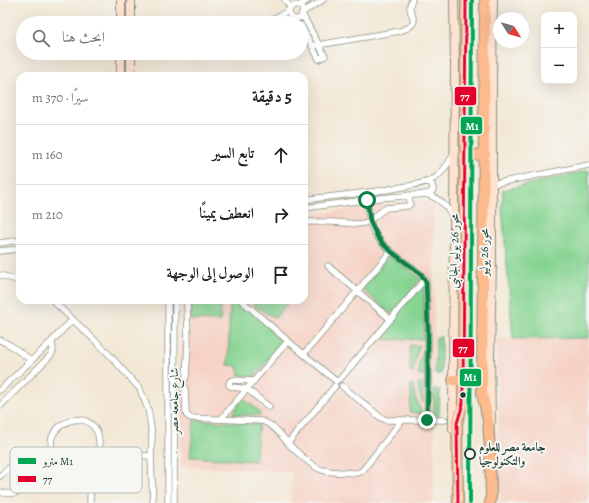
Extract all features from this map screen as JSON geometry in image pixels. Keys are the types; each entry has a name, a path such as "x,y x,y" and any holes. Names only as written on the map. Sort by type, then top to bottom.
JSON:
{"highway":[{"name":"محور 26 يوليو","path":"458,503 456,486 457,423 462,404 458,380 464,156 466,0"},
{"name":"محور 26 يوليو","path":"485,0 484,154 487,358 482,393 488,420 491,501"},
{"path":"485,97 492,79"},
{"path":"464,156 484,154"}],"main road":[{"path":"121,0 121,16"},
{"path":"131,0 131,16"},
{"name":"محور 26 يوليو الجانبى","path":"454,0 454,220 458,380"},
{"path":"487,358 492,184 493,0"},
{"path":"121,60 121,72"},
{"path":"131,60 131,72"},
{"path":"453,503 456,486"}],"street":[{"path":"285,0 289,9 289,15 292,16"},
{"path":"278,16 296,3 308,0"},
{"path":"303,16 323,0"},
{"path":"312,46 400,31 411,26 414,21 410,8 412,0"},
{"path":"296,3 302,8 300,16"},
{"path":"308,31 325,56 319,59 308,38"},
{"path":"308,199 395,188 427,182 436,178 441,173 454,154"},
{"path":"492,184 589,165"},
{"path":"308,207 426,194 433,190 431,183 427,182"},
{"path":"426,194 432,196 447,207 454,220"},
{"path":"308,222 357,224 370,221 386,208 408,206 410,204 409,195"},
{"path":"367,200 370,221 377,236 391,251 421,274 427,285 427,420"},
{"path":"0,243 16,241"},
{"path":"0,251 16,249"},
{"path":"304,354 391,251"},
{"path":"328,266 390,319"},
{"path":"0,275 16,280"},
{"path":"288,443 337,382 425,279"},
{"path":"56,304 104,350 140,389 148,409 152,436 151,456 153,503"},
{"name":"شارع جامعه مصر","path":"168,304 168,503"},
{"name":"شارع جامعه مصر","path":"174,503 175,304"},
{"path":"187,304 188,349 186,376 183,384 185,390 186,415 191,418 262,421 268,423 274,427 288,443 321,470 356,473 363,470 402,420"},
{"path":"246,304 337,382 344,383 342,386 380,417 386,420 445,420"},
{"path":"0,390 73,319"},
{"path":"0,340 10,345 31,360"},
{"path":"0,406 51,355 53,351 52,341"},
{"path":"221,419 288,341"},
{"path":"254,381 233,380 230,381 229,384 233,387 247,389 269,407"},
{"path":"51,447 52,438 55,433 65,423 70,420 77,419 84,420 94,428 98,434 99,447"},
{"path":"142,456 151,456"},
{"path":"0,476 10,466"},
{"path":"0,492 11,494 16,493"},
{"path":"90,493 90,503"}],"shaded area":[{"path":"421,199 434,207 434,503 291,503 292,472 181,466 181,304 308,304 308,215"},
{"path":"589,338 589,503 500,503 497,339"}],"green space":[{"path":"589,170 589,338 513,339 502,207 503,190"},
{"path":"394,256 421,279 391,314 362,289 387,258"},
{"path":"423,283 424,339 385,340 380,334"},
{"path":"192,304 221,304 220,321 191,320"},
{"path":"230,304 243,304 283,341 254,377 239,375 237,366 228,365"},
{"path":"253,304 287,304 275,318"},
{"path":"436,337 441,337 441,374 435,374"},
{"path":"410,345 420,345 416,356 413,373 410,372"},
{"path":"424,349 424,375 418,375 419,363"},
{"path":"418,383 423,383 423,403 419,393"},
{"path":"410,384 413,384 415,397 422,414 410,412"},
{"path":"434,389 440,390 439,416 434,415"},
{"path":"243,398 259,411 260,415 232,415"},
{"path":"194,420 259,424 255,461 190,457"}],"metro line":[{"name":"M1","path":"470,503 472,0"}],"transit line":[{"name":"77","path":"458,503 457,423 463,404 466,0"}],"place":[{"name":"جامعة مصر للعلوم والتكنولوجيا","path":"470,454"}],"route":[{"path":"367,200 370,221 377,236 393,253 421,274 426,282 428,329 427,420"}]}
